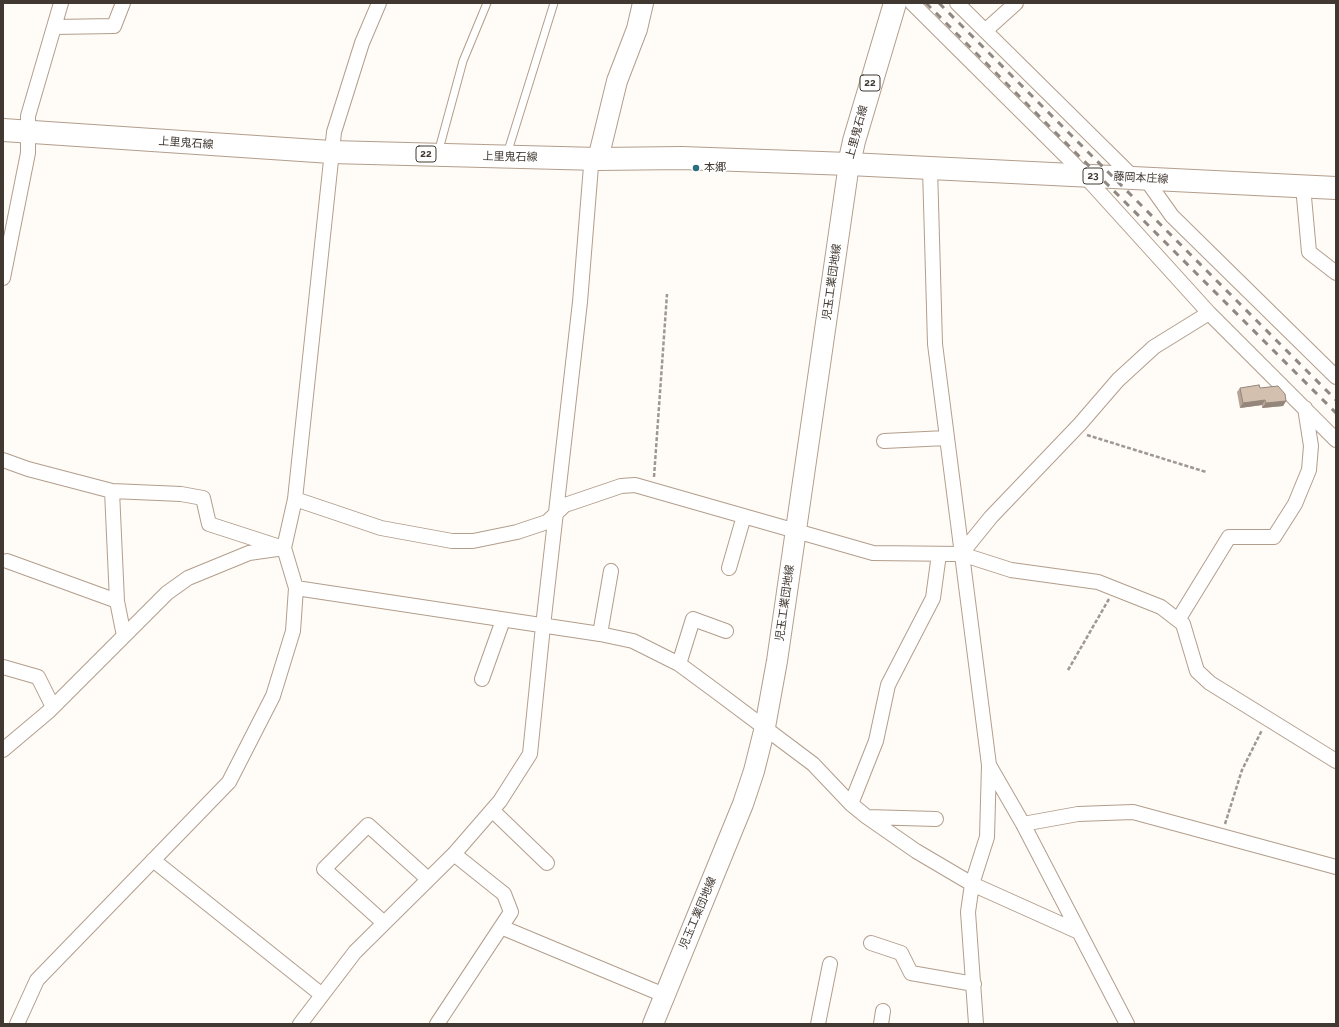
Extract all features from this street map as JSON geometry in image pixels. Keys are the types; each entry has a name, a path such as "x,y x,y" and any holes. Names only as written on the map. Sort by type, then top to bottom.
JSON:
{"main road":[{"name":"上里鬼石線","path":"3,130 331,152 598,159 682,158 849,164 855,136 895,3"},
{"name":"藤岡本庄線","path":"849,164 1336,188"}],"street":[{"path":"3,278 28,153 28,116 61,3"},
{"path":"54,27 114,26 123,3"},
{"path":"17,1024 37,980 229,782 273,696 294,631 296,588 284,548 295,499 331,152 338,116 362,42 379,3"},
{"path":"300,1024 355,952 454,854 492,810 530,754 555,514 580,302 592,166 598,159 617,81 637,30 643,3"},
{"path":"912,3 1082,175 1209,313 1336,440"},
{"path":"957,3 1140,178 1172,216 1336,377"},
{"path":"985,31 1016,3"},
{"name":"児玉工業団地線","path":"653,1024 743,804 754,771 765,727 777,661 849,164"},
{"path":"930,168 935,344 989,765 987,837 972,884 968,912 976,1024"},
{"path":"1302,186 1310,252 1336,273"},
{"path":"961,554 991,517 1073,431 1118,380 1154,347 1209,313"},
{"path":"1178,620 1229,537 1274,537 1295,504 1309,470 1311,446 1305,408"},
{"path":"884,441 946,438"},
{"path":"3,460 28,469 112,492 181,494 203,498 209,524 284,548"},
{"path":"295,499 381,528 452,541 474,541 517,532 547,522 565,505 621,486 635,484 873,554 961,554 1012,570 1098,582 1161,607 1183,624 1197,671 1210,683 1336,761"},
{"path":"112,492 117,601 124,636"},
{"path":"729,568 744,516"},
{"path":"3,750 53,707 167,593 188,578 249,554 284,548"},
{"path":"851,804 876,741 888,684 933,598 939,554"},
{"path":"6,561 117,601"},
{"path":"600,634 611,571"},
{"path":"296,588 600,634 633,641 679,664 765,727 813,764 851,804 866,817 916,851 972,884 1079,932"},
{"path":"679,664 693,619 726,631"},
{"path":"482,679 503,620"},
{"path":"3,667 38,678 53,707"},
{"path":"989,765 1023,824 1128,1024"},
{"path":"492,810 547,863"},
{"path":"1023,824 1078,814 1133,812 1336,867"},
{"path":"866,817 936,819"},
{"path":"384,923 324,869 368,825 428,879"},
{"path":"438,1024 511,912 504,894 454,854"},
{"path":"153,860 322,995"},
{"path":"501,927 664,995"},
{"path":"871,943 901,952 910,973 974,984"},
{"path":"818,1024 830,964"}],"lane":[{"path":"438,155 463,61 487,3"},
{"path":"506,157 554,3"}],"path":[{"path":"653,490 666,294"},
{"path":"1073,431 1206,472"},
{"path":"1068,670 1115,588"},
{"path":"1222,836 1242,770 1268,719"}],"building":[{"path":"1259,385 1260,388 1278,386 1285,394 1286,401 1266,403 1265,400 1243,403 1240,388"}],"railway":[{"path":"926,3 1336,413"},
{"path":"939,3 1336,400"}],"place":[{"name":"本郷","path":"696,168"}]}
